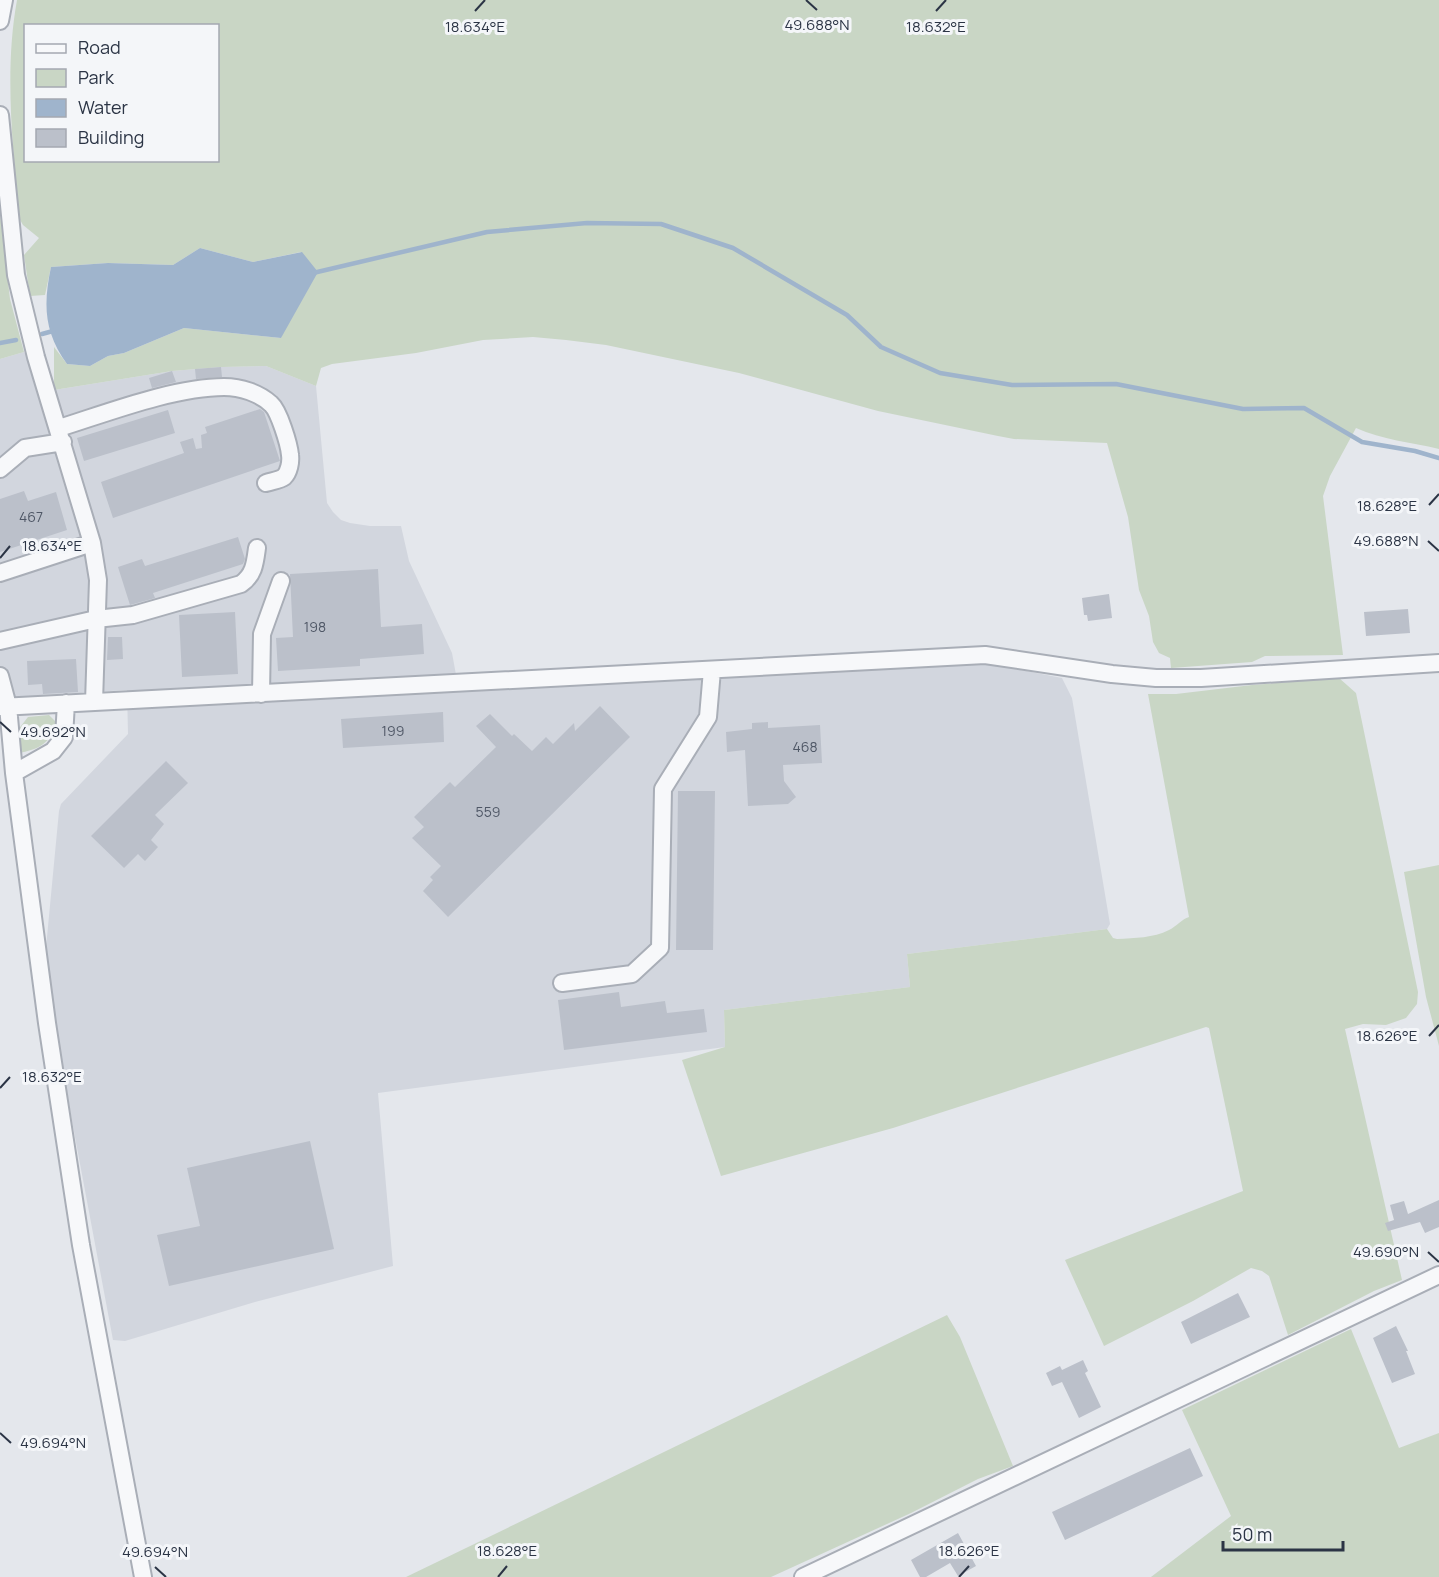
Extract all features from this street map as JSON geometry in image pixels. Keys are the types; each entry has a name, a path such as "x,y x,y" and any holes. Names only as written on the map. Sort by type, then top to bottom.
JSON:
{"street":[{"path":"0,21 4,0"},
{"path":"0,115 16,275 36,357 92,543 98,580 94,702"},
{"path":"0,469 25,448 172,395 224,387 244,389 262,397 273,405 277,412 291,457 288,470 283,477 266,483"},
{"path":"0,573 92,543"},
{"path":"0,641 96,619 133,615 242,584 249,579 254,570 257,548"},
{"path":"261,694 262,634 281,581"},
{"path":"4,706 985,655 1112,674 1156,678 1201,678 1439,663"},
{"path":"562,983 632,974 660,948 663,789 708,717 712,670"},
{"path":"0,676 47,1023 81,1245 143,1577"},
{"path":"14,773 53,751 64,736 66,703"},
{"path":"803,1577 1439,1275"}],"shaded area":[{"path":"24,352 54,390 172,371 266,366 316,386 327,503 341,520 350,523 370,526 401,526 409,561 452,653 459,691 990,664 1062,678 1072,698 1110,924 1107,929 907,954 910,987 724,1010 725,1047 378,1093 393,1266 255,1302 125,1341 113,1340 72,1121 45,958 61,804 128,734 127,690 0,700 0,359"}],"green space":[{"path":"17,0 1439,0 1439,449 1386,438 1356,428 1330,476 1323,496 1343,655 1265,656 1252,662 1171,668 1170,658 1159,653 1153,642 1149,616 1139,590 1128,517 1107,443 1014,439 878,411 739,373 606,345 533,337 483,340 416,353 332,364 321,368 316,386 266,366 172,371 54,390 54,347 67,364 90,366 108,356 124,353 184,328 281,338 301,252 253,262 200,248 173,265 108,263 51,267 45,295 30,296 24,255 39,238 23,225 19,218 11,109 11,54"},
{"path":"0,214 10,299 24,352 0,359"},
{"path":"1339,678 1356,693 1418,992 1417,1004 1406,1018 1386,1025 1363,1024 1345,1029 1402,1280 1374,1291 1288,1335 1269,1276 1251,1268 1193,1301 1104,1346 1065,1260 1243,1191 1209,1028 1206,1027 893,1128 721,1176 682,1060 725,1047 724,1010 910,987 907,954 1107,929 1113,938 1117,939 1150,936 1169,930 1189,917 1148,694 1176,694"},
{"path":"49,715 56,722 47,740 32,750 18,753 17,731 28,717"},
{"path":"1439,865 1439,1046 1426,997 1404,872"},
{"path":"947,1315 960,1337 1013,1466 978,1479 911,1513 771,1577 406,1577"},
{"path":"1351,1329 1399,1448 1439,1433 1439,1577 1151,1577 1231,1516 1182,1410"}],"water":[{"path":"200,248 253,262 302,252 318,272 281,338 184,328 124,353 108,356 90,366 67,364 54,341 47,318 46,306 51,267 108,263 173,265"}],"building":[{"path":"221,367 222,377 196,379 195,369"},
{"path":"172,371 176,382 152,388 149,378"},
{"path":"260,409 264,412 280,461 113,518 101,482 184,453 180,442 193,438 196,449 202,448 201,435 207,433 205,427"},
{"path":"168,410 175,433 84,461 77,438"},
{"path":"24,491 28,501 56,492 67,530 0,552 0,499"},
{"path":"238,537 245,559 243,564 153,593 155,598 130,605 118,567 142,559 145,566"},
{"path":"378,569 381,627 422,624 424,654 360,659 360,666 278,671 276,638 293,637 290,574"},
{"path":"1109,594 1112,618 1088,621 1087,615 1084,615 1082,598"},
{"path":"1408,609 1410,633 1366,636 1364,612"},
{"path":"235,612 238,674 182,677 179,615"},
{"path":"108,637 122,637 123,659 107,660"},
{"path":"76,659 78,692 43,694 42,684 28,685 27,661"},
{"path":"600,706 630,737 448,917 423,891 433,880 430,877 441,866 412,838 424,827 414,817 450,782 455,787 496,747 476,726 490,714 512,736 514,734 532,751 546,737 553,744 574,723 575,731"},
{"path":"443,712 444,742 343,748 341,719"},
{"path":"768,722 768,728 820,725 822,763 783,765 784,781 796,797 788,804 748,806 745,750 727,752 726,732 752,729 752,723"},
{"path":"166,761 188,783 155,815 164,824 151,840 158,847 145,861 138,854 124,868 91,836"},
{"path":"678,791 715,791 713,950 676,950"},
{"path":"619,992 621,1007 665,1001 667,1013 704,1009 707,1032 564,1050 558,1000"},
{"path":"310,1141 334,1249 169,1286 157,1235 200,1226 187,1168"},
{"path":"1439,1200 1439,1227 1425,1233 1420,1222 1388,1231 1385,1223 1394,1220 1390,1205 1404,1201 1408,1214"},
{"path":"1238,1293 1250,1317 1191,1344 1181,1322"},
{"path":"1396,1326 1408,1351 1406,1351 1415,1374 1392,1383 1373,1338"},
{"path":"1083,1360 1088,1371 1085,1373 1101,1407 1079,1418 1062,1382 1052,1386 1046,1373 1060,1366 1062,1370"},
{"path":"1190,1448 1203,1476 1065,1540 1052,1512"},
{"path":"958,1533 976,1566 958,1576 950,1563 926,1577 920,1577 911,1560"}],"waterway":[{"path":"313,273 487,232 587,223 661,224 733,248 847,315 881,347 940,373 1012,385 1116,384 1243,409 1304,408 1362,442 1415,451 1439,458"},
{"path":"42,334 53,331"},
{"path":"0,343 16,340"}]}
